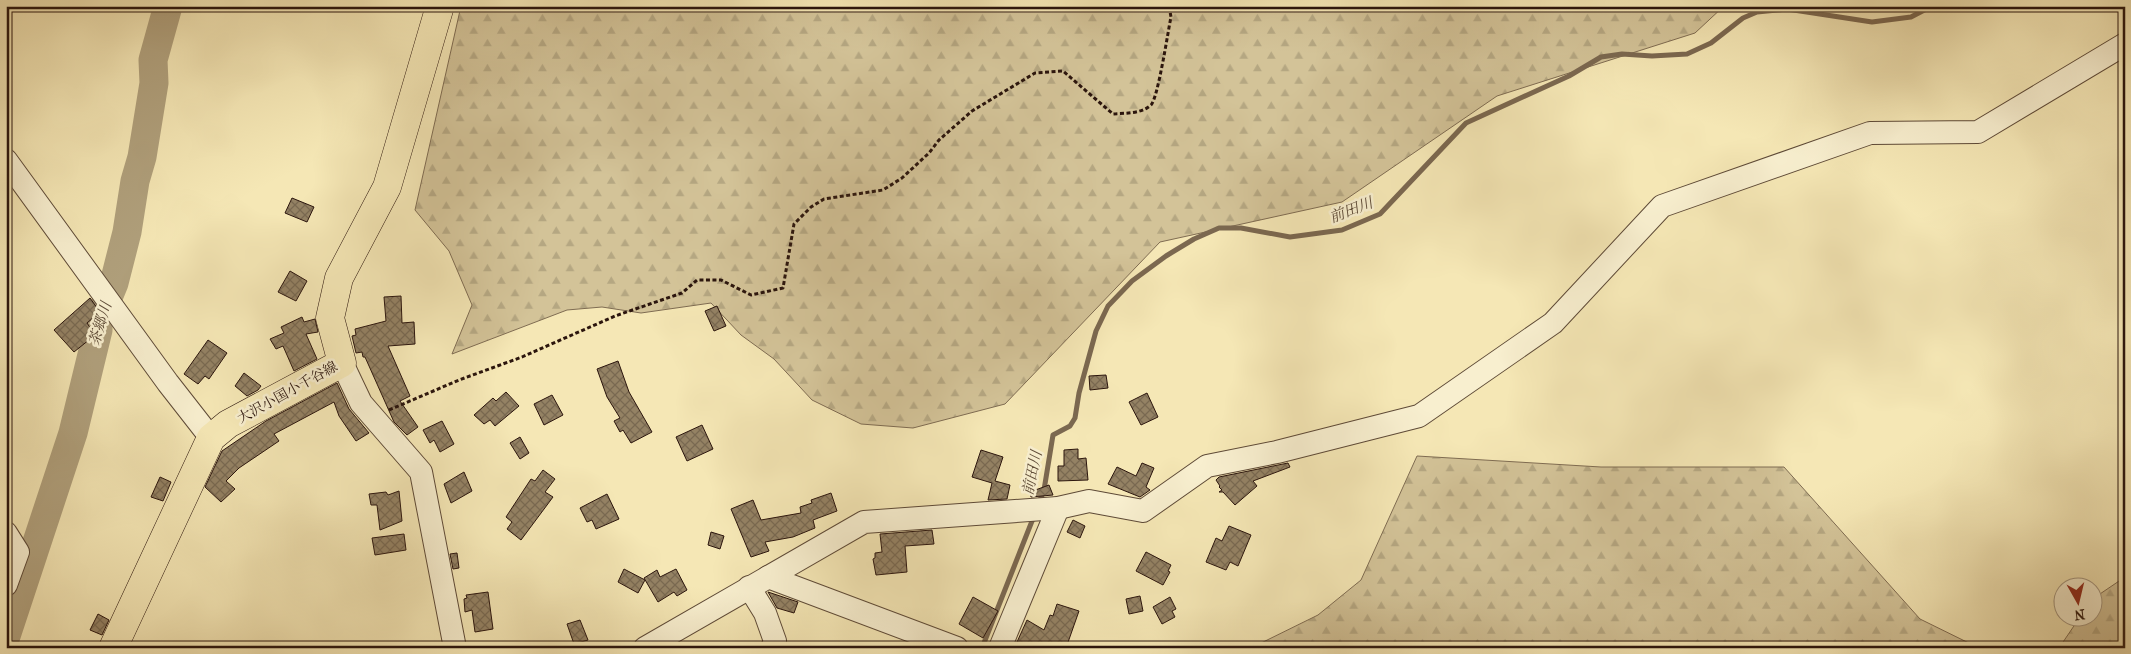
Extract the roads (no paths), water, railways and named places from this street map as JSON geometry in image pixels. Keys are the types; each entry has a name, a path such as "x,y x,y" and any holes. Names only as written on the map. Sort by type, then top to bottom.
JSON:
{"main road":[{"name":"大沢小国小千谷線","path":"113,648 211,438 228,424 342,363 330,318 339,278 387,187 440,6"}],"street":[{"path":"645,648 864,522 1058,508 1089,501 1143,511 1207,466 1276,452 1419,416 1553,323 1662,206 1870,133 1978,132 2125,44"},
{"path":"6,160 168,383 211,438"},
{"path":"342,363 361,403 420,472 455,648"},
{"path":"1000,648 1058,508"},
{"path":"6,533 18,552 6,585"},
{"path":"759,582 765,613 775,641 772,648"},
{"path":"759,582 957,648"}],"waterway":[{"name":"茶郷川","path":"6,636 73,433 98,330 98,322 114,283 127,232 135,181 142,157 154,83 153,60 168,6"},
{"name":"前田川","path":"1039,503 1044,490 1053,435 1070,426 1075,418 1079,393 1096,331 1108,306 1132,281 1166,256 1194,239 1219,228 1241,228 1290,237 1342,230 1380,214 1466,123 1569,76 1601,57 1622,54 1652,56 1687,54 1711,43 1743,18 1757,12 1787,9 1872,22 1911,17 1932,6"},
{"name":"前田川","path":"982,648 1034,516"}]}
